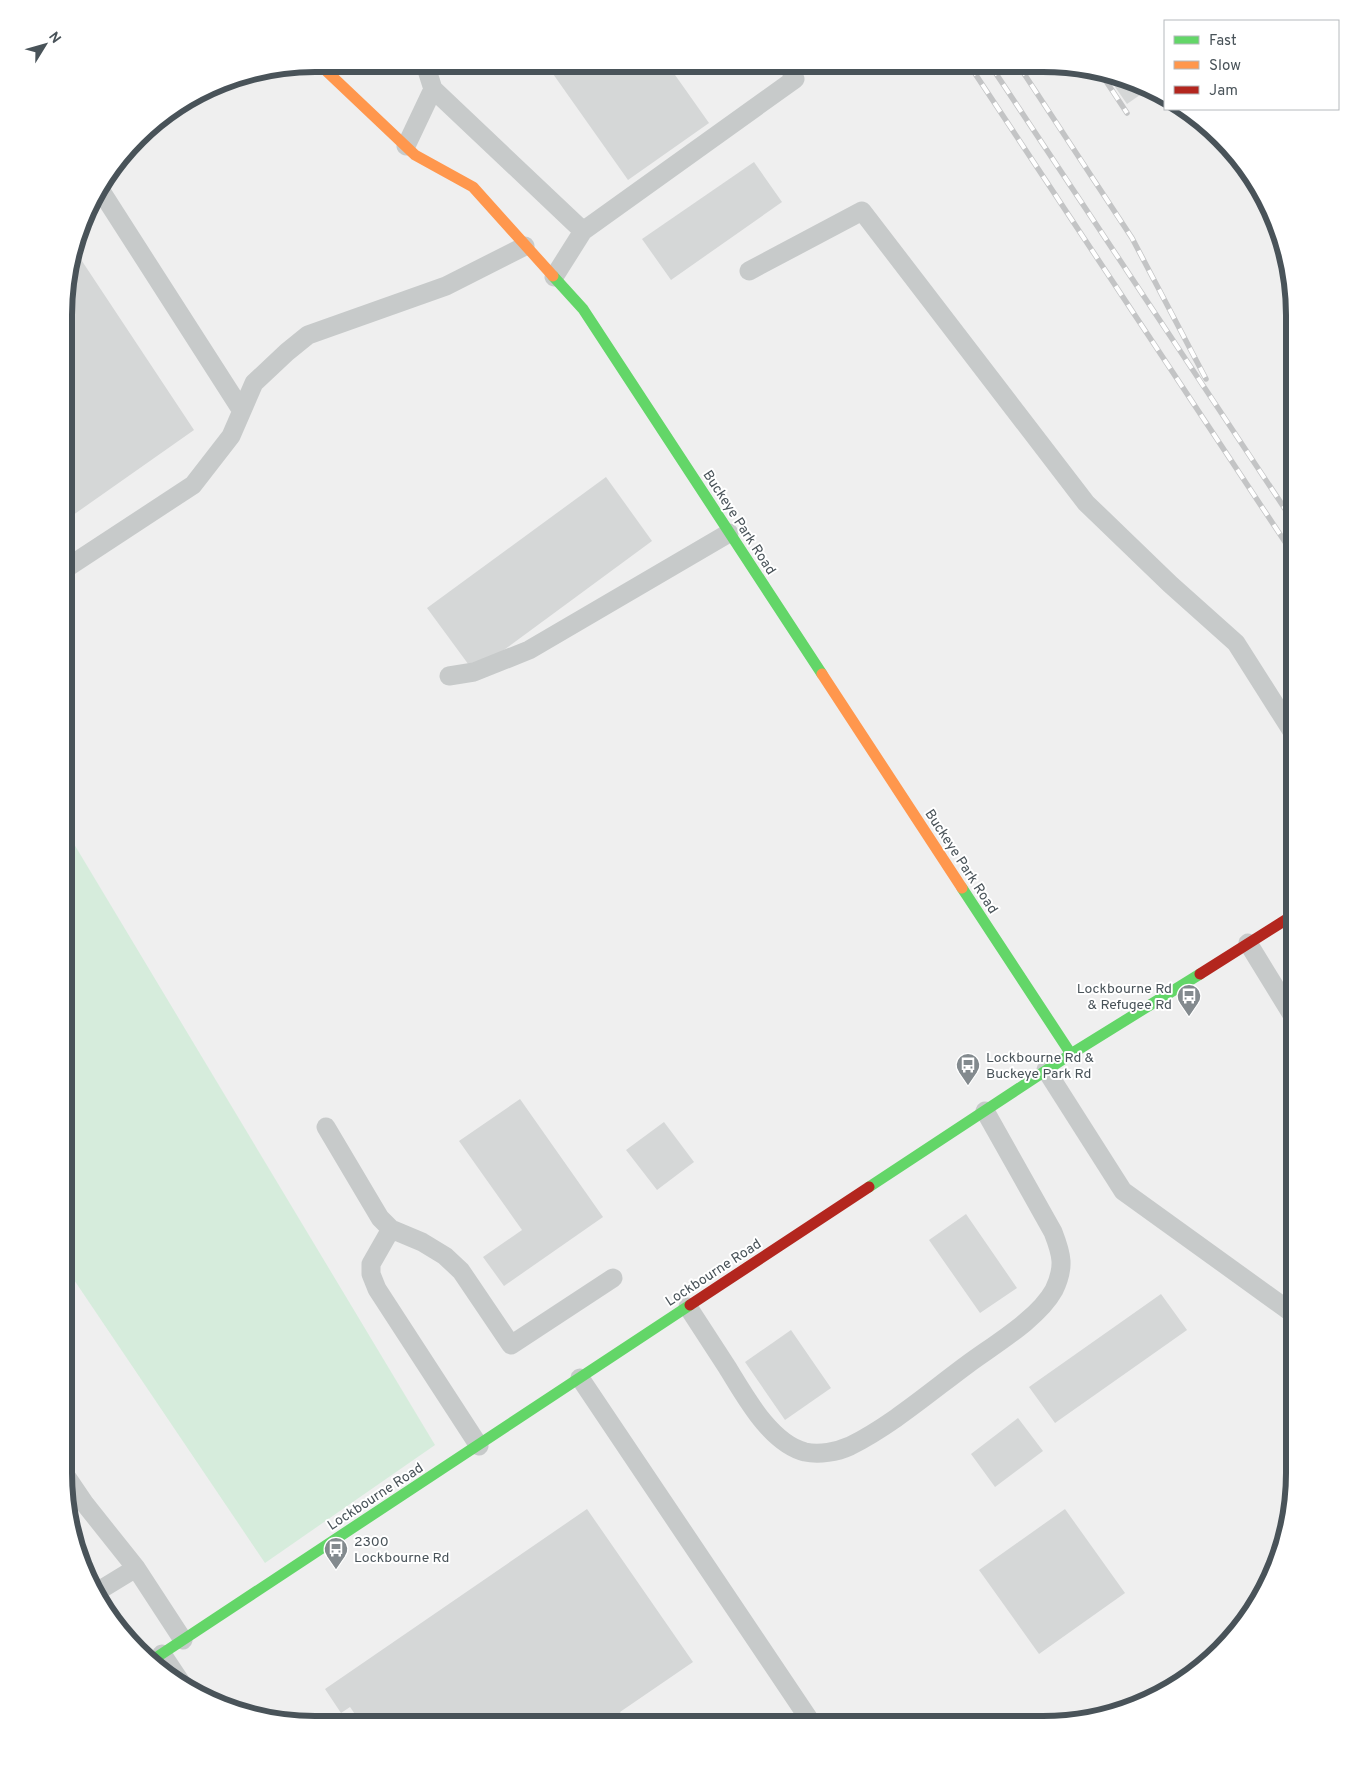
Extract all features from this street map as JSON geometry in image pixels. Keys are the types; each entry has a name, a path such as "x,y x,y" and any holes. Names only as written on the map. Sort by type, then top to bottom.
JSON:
{"main road":[{"name":"Buckeye Park Road","path":"327,72 416,155 473,187 583,309 1071,1054"},
{"name":"Lockbourne Road","path":"156,1657 479,1446 1046,1070 1286,920"}],"lane":[{"path":"428,72 433,89 583,231"},
{"path":"554,277 583,231 795,79 792,72"},
{"path":"406,146 433,89"},
{"path":"104,196 242,411"},
{"path":"749,271 862,211 1086,503 1170,584 1236,643 1286,722"},
{"path":"72,564 193,485 231,436 254,383 308,335 446,286 525,246"},
{"path":"449,676 474,672 529,650 729,533"},
{"path":"1248,943 1286,1005"},
{"path":"1046,1070 1123,1191 1286,1309"},
{"path":"688,1307 751,1406 788,1445 806,1452 833,1452 849,1446 898,1416 1036,1314 1053,1290 1062,1267 1061,1250 1053,1232 985,1111"},
{"path":"326,1127 380,1218 391,1229 422,1242 444,1256 461,1271 511,1345 612,1278"},
{"path":"391,1229 371,1264 371,1274 378,1289 479,1446"},
{"path":"580,1378 807,1716"},
{"path":"73,1486 136,1568 183,1640"},
{"path":"102,1589 136,1568"}],"green space":[{"path":"72,841 435,1445 265,1563 72,1277"}],"building":[{"path":"552,72 673,72 709,123 628,180"},
{"path":"1112,82 1142,94 1127,104"},
{"path":"754,162 782,202 671,280 642,239"},
{"path":"80,257 194,430 72,516 72,315"},
{"path":"606,477 652,541 474,672 427,608"},
{"path":"520,1099 603,1217 504,1286 483,1257 522,1230 459,1141"},
{"path":"664,1122 694,1162 657,1190 626,1150"},
{"path":"966,1214 1017,1288 980,1313 929,1240"},
{"path":"1161,1294 1187,1330 1055,1423 1029,1387"},
{"path":"791,1330 831,1388 785,1420 745,1362"},
{"path":"1018,1418 1043,1451 995,1487 971,1454"},
{"path":"587,1509 693,1662 620,1712 623,1716 356,1716 350,1707 341,1713 325,1689"},
{"path":"1065,1509 1125,1593 1039,1654 979,1570"}],"railway":[{"path":"974,72 1286,543"},
{"path":"995,72 1286,510"},
{"path":"1023,72 1132,238 1206,379"},
{"path":"1106,81 1127,113"}],"traffic: fast":[{"path":"553,276 583,309 822,674"},
{"path":"962,888 1071,1054"},
{"path":"869,1187 1071,1054 1200,974"},
{"path":"157,1657 690,1305"}],"traffic: slow":[{"path":"327,72 415,155 473,187 553,276"},
{"path":"822,674 962,888"}],"traffic: jam":[{"path":"1200,974 1286,920"},
{"path":"690,1305 869,1187"}],"place":[{"name":"Lockbourne Rd & Refugee Rd","path":"1189,1017"},
{"name":"Lockbourne Rd & Buckeye Park Rd","path":"968,1086"},
{"name":"2300 Lockbourne Rd","path":"336,1570"}]}
